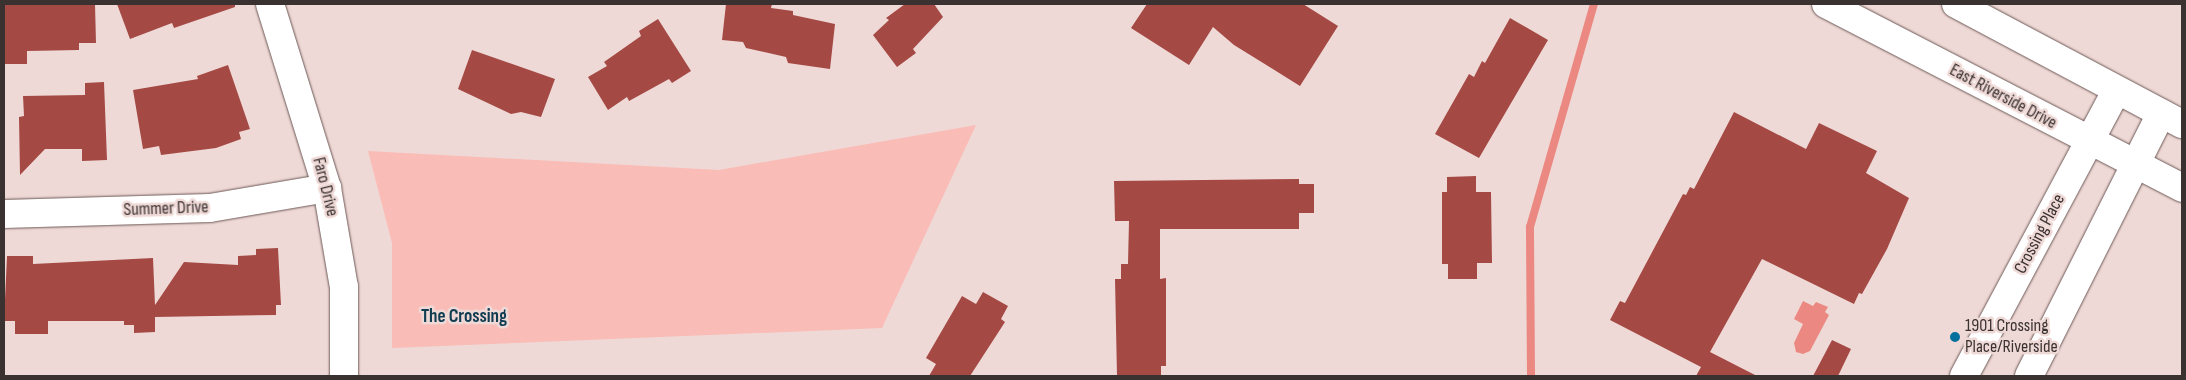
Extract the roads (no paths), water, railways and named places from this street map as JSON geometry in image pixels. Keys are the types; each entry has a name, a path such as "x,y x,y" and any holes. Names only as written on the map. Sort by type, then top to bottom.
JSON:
{"street":[{"name":"Faro Drive","path":"270,4 327,188 344,287 344,376"},
{"name":"East Riverside Drive","path":"1826,4 2135,166 2182,188"},
{"path":"1956,4 2116,91 2172,119 2135,166 2029,376"},
{"name":"Crossing Place","path":"1964,376 2116,91"},
{"name":"Summer Drive","path":"4,214 210,208 327,188"}],"waterway":[{"path":"1531,376 1530,227 1594,4"}],"place":[{"name":"1901 Crossing Place/Riverside","path":"1955,337"}],"district":[{"name":"The Crossing","path":"464,317"}]}
